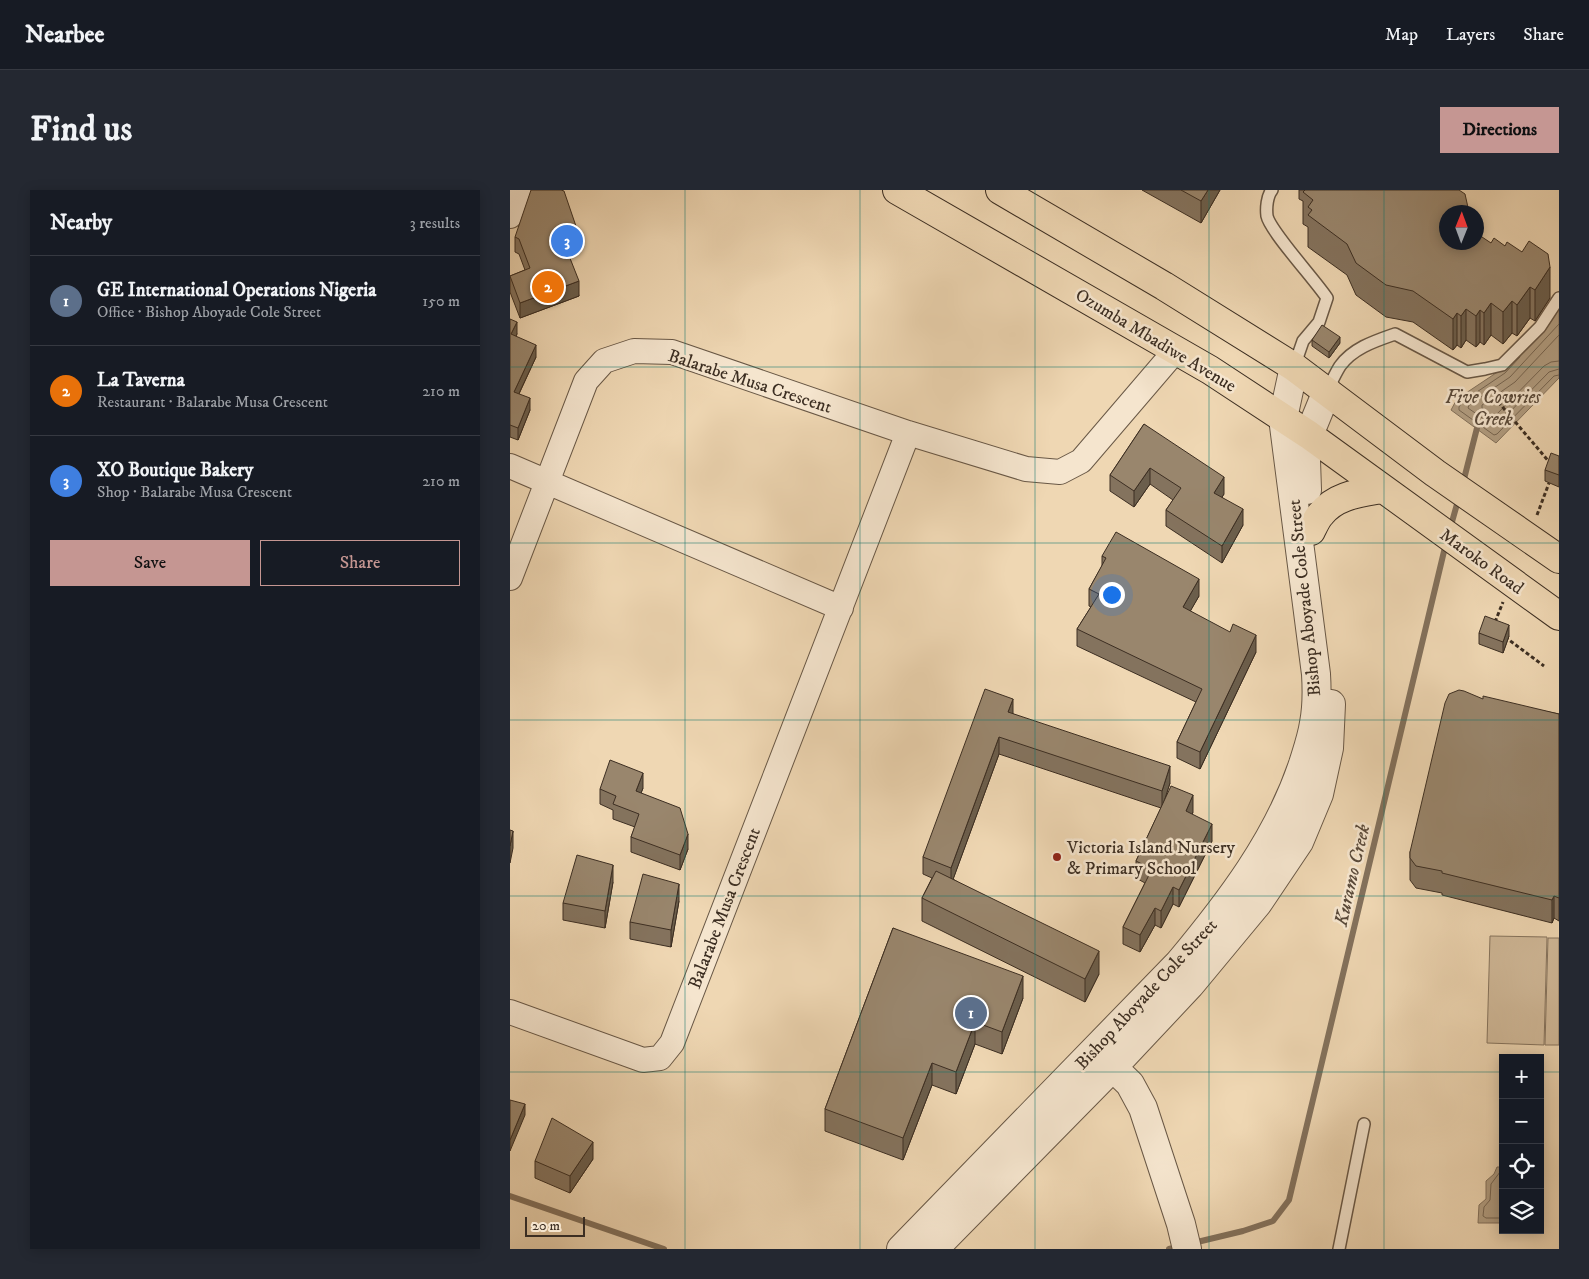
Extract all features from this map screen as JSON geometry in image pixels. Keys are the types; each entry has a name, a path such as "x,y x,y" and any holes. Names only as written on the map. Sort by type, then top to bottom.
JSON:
{"highway":[{"name":"Ozumba Mbadiwe Avenue","path":"896,190 1210,370 1309,435 1406,506"},
{"path":"1000,190 1164,286 1294,367 1435,473 1559,559"},
{"path":"1311,531 1321,513 1337,500 1354,494 1382,489"},
{"name":"Maroko Road","path":"1406,506 1559,616"}],"street":[{"path":"510,216 520,190"},
{"name":"Balarabe Musa Crescent","path":"510,578 586,381 604,361 634,351 672,352 908,433 1026,469 1060,472 1081,461 1176,350"},
{"name":"Bishop Aboyade Cole Street","path":"934,1249 1098,1064 1217,918 1250,870 1280,819 1298,778 1308,750 1314,725 1317,699 1316,674 1283,418 1294,367"},
{"name":"Bishop Aboyade Cole Street","path":"901,1249 1098,1064 1190,985 1258,903 1299,842 1319,794 1329,748 1330,674 1311,531 1306,460 1309,435 1327,391"},
{"name":"Balarabe Musa Crescent","path":"510,1012 643,1060 660,1058 672,1043 908,433"},
{"path":"510,466 841,608"},
{"path":"1098,1064 1128,1115 1176,1238"}],"lane":[{"path":"1272,190 1268,195 1268,218 1284,244 1327,298 1319,322 1302,341 1294,367"},
{"path":"1327,391 1340,366 1350,356 1370,343 1395,334 1467,372 1502,365 1540,327 1559,298"},
{"path":"1340,1249 1364,1124"}],"path":[{"path":"1494,397 1552,464"},
{"path":"1507,635 1502,635 1544,666"}],"shaded area":[{"path":"1490,936 1547,937 1544,1045 1487,1043"},
{"path":"1548,938 1559,938 1559,1045 1545,1045"}],"water":[{"name":"Five Cowries Creek","path":"1559,307 1559,378 1496,443 1451,410 1457,399 1502,369"},
{"path":"1497,1167 1499,1167 1499,1223 1478,1223 1479,1205 1486,1199 1486,1181 1494,1174"}],"building":[{"path":"531,190 564,191 580,238 564,243 579,281 520,303 510,276 530,268 519,239 515,237"},
{"path":"1181,190 1208,190 1201,201"},
{"path":"1305,190 1459,190 1465,194 1467,205 1439,205 1439,250 1484,250 1484,238 1491,243 1494,238 1505,246 1507,242 1522,252 1529,241 1548,254 1550,267 1535,290 1530,287 1517,305 1512,301 1503,312 1491,303 1484,313 1480,310 1476,316 1466,309 1461,316 1457,313 1453,319 1413,291 1386,285 1356,263 1347,244 1308,215 1312,210 1308,207 1313,200 1303,192"},
{"path":"510,319 517,322 511,334 536,345 514,392 530,398 518,428 510,425"},
{"path":"1322,325 1340,337 1329,352 1312,340"},
{"path":"1144,424 1224,477 1214,493 1243,509 1222,546 1166,510 1181,488 1150,468 1134,491 1110,475"},
{"path":"1551,453 1559,456 1559,475 1545,470"},
{"path":"1116,532 1199,579 1183,607 1230,632 1233,624 1256,635 1200,752 1177,742 1202,689 1077,629 1099,594 1089,589 1106,558 1102,556"},
{"path":"1485,616 1509,625 1503,642 1479,633"},
{"path":"985,689 1013,699 1008,712 1170,766 1162,791 999,737 951,868 923,857"},
{"path":"1459,690 1483,699 1483,696 1559,714 1559,898 1554,896 1552,900 1442,873 1442,871 1416,866 1410,858 1445,703 1449,694"},
{"path":"610,760 643,773 636,791 680,808 688,834 680,855 631,837 639,814 613,804 616,796 600,789"},
{"path":"1171,786 1193,795 1186,811 1212,824 1179,890 1173,887 1161,911 1155,908 1140,935 1123,927 1152,869 1136,861"},
{"path":"510,830 513,831 510,846"},
{"path":"577,855 613,865 605,911 563,903"},
{"path":"936,871 1099,951 1085,979 922,898"},
{"path":"643,874 679,884 671,930 630,922"},
{"path":"893,928 1023,976 1002,1032 975,1022 956,1072 932,1063 903,1138 825,1109"},
{"path":"510,1100 525,1104 510,1140"},
{"path":"552,1118 593,1142 570,1176 535,1161"}],"waterway":[{"name":"Kuramo Creek","path":"1463,483 1477,428"},
{"name":"Kuramo Creek","path":"1450,529 1459,497"},
{"name":"Kuramo Creek","path":"1193,1243 1243,1231 1273,1221 1289,1200 1446,543"},
{"path":"510,1196 664,1249"},
{"name":"Kuramo Creek","path":"1169,1249 1181,1246"}],"place":[{"name":"XO Boutique Bakery","path":"567,241"},
{"name":"La Taverna","path":"548,287"},
{"name":"Victoria Island Nursery & Primary School","path":"1057,857"},
{"name":"GE International Operations Nigeria","path":"971,1013"}]}
